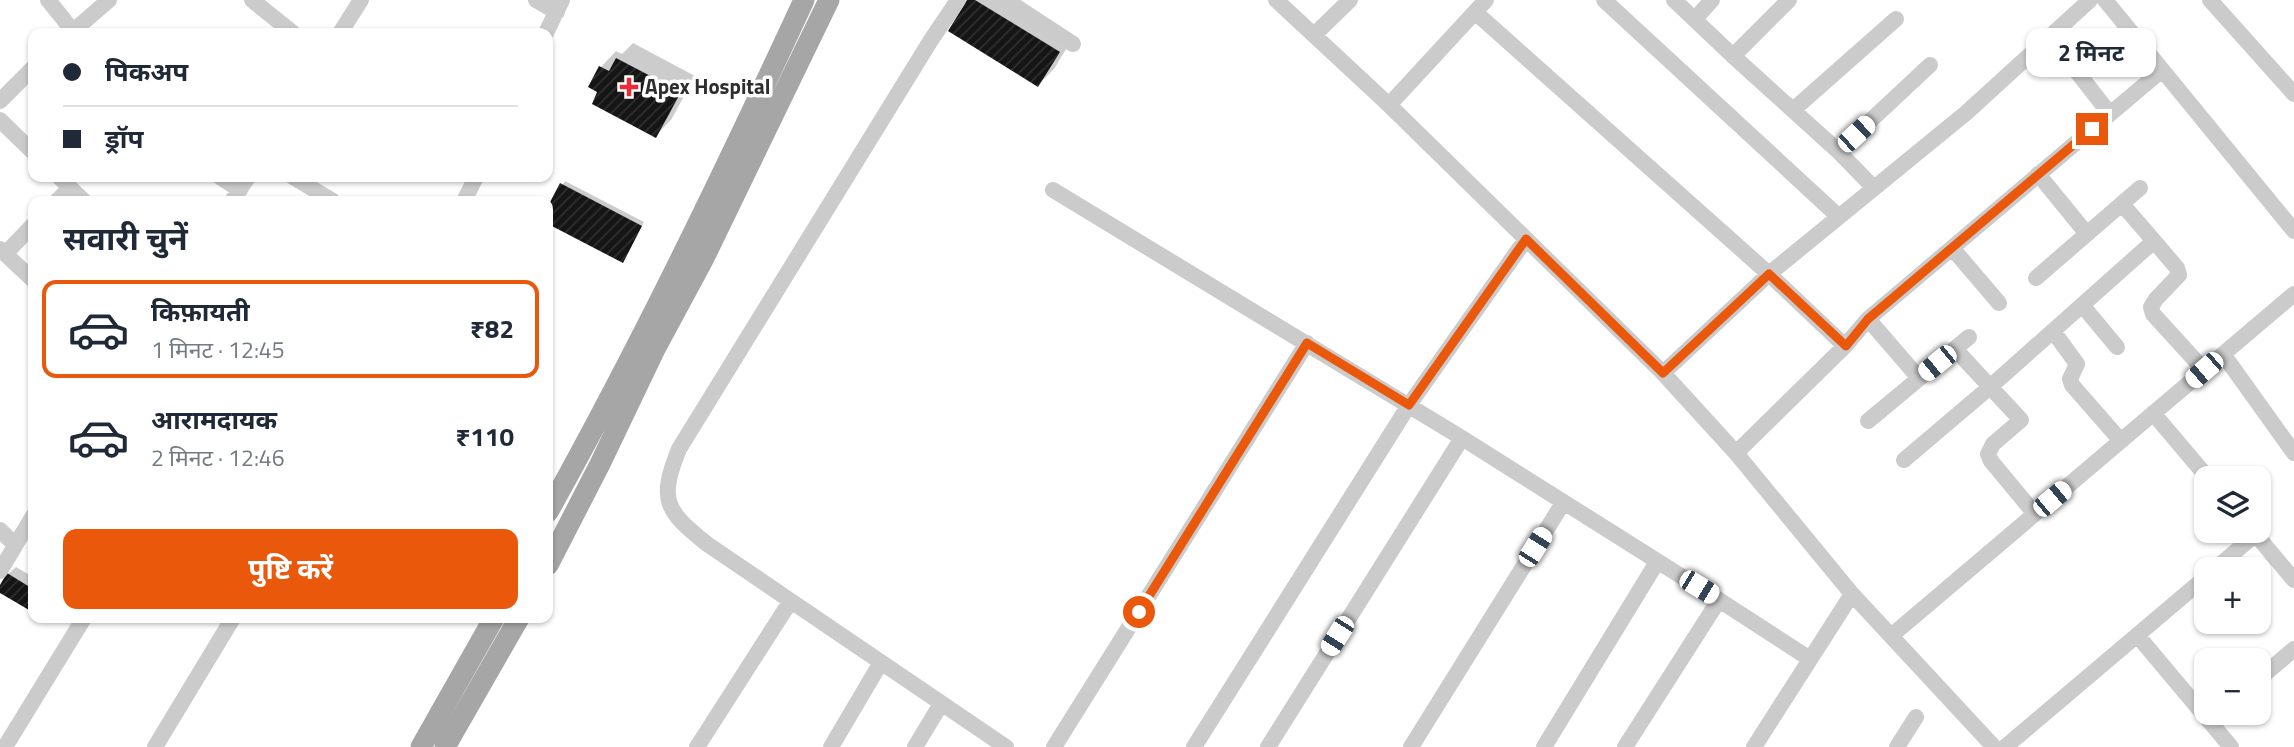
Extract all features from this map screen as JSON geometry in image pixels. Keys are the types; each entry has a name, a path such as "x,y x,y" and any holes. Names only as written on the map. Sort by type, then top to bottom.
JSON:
{"main road":[{"path":"553,506 649,322 804,0"},
{"path":"553,556 655,349 704,258 828,0"},
{"path":"421,747 486,623"},
{"path":"445,747 516,623"}],"street":[{"path":"48,0 69,28"},
{"path":"77,28 109,0"},
{"path":"252,0 287,28"},
{"path":"347,28 361,0"},
{"path":"536,0 560,6 549,28"},
{"path":"958,0 679,449 668,475 668,498 678,520 707,544 790,603 1006,747"},
{"path":"1006,0 1073,44"},
{"path":"1276,0 1389,105 1663,373 1736,453 1852,594 1994,747"},
{"path":"1315,34 1350,0"},
{"path":"1604,0 1838,216"},
{"path":"1674,0 1733,57 1838,150 1873,187"},
{"path":"1695,19 1712,0"},
{"path":"1733,57 1789,0"},
{"path":"1663,373 1769,274 1965,113 2090,0"},
{"path":"2105,0 2294,231"},
{"path":"2210,0 2294,94"},
{"path":"1389,105 1481,6 1846,346"},
{"path":"1793,110 1896,19"},
{"path":"2049,36 2110,114"},
{"path":"1838,150 1930,65"},
{"path":"1736,453 1846,346 1868,319 2162,69"},
{"path":"1,97 28,73"},
{"path":"0,120 28,147"},
{"path":"2038,174 2087,234"},
{"path":"64,182 79,196"},
{"path":"301,182 325,196"},
{"path":"2036,278 2140,188"},
{"path":"1054,190 1409,405 1810,659"},
{"path":"2122,204 2178,268 2179,275 2151,307 2153,314 2204,370"},
{"path":"28,229 3,251 28,275"},
{"path":"1200,745 1409,405 1526,239"},
{"path":"1904,460 2154,242"},
{"path":"1952,248 1999,303"},
{"path":"1891,636 2294,294"},
{"path":"2082,305 2117,347"},
{"path":"1868,319 1919,378"},
{"path":"2053,331 2077,364 2070,379 2072,385 2121,441"},
{"path":"1868,421 1969,337"},
{"path":"1054,747 1307,343"},
{"path":"1955,349 2021,420 1993,444 1988,454 2035,514"},
{"path":"2223,354 2294,453"},
{"path":"2153,413 2198,466"},
{"path":"1268,747 1462,438"},
{"path":"1411,747 1563,503"},
{"path":"553,518 568,529"},
{"path":"0,571 28,524"},
{"path":"0,530 15,545"},
{"path":"2228,557 2242,543"},
{"path":"2263,543 2294,580"},
{"path":"1544,747 1657,562"},
{"path":"2005,747 2194,587"},
{"path":"1759,745 1852,594"},
{"path":"1625,747 1719,600"},
{"path":"697,747 790,603"},
{"path":"5,747 81,623"},
{"path":"155,747 230,623"},
{"path":"2137,635 2194,694"},
{"path":"2271,669 2294,649"},
{"path":"831,747 880,664"},
{"path":"915,747 941,704"},
{"path":"1897,747 1916,717"},
{"path":"2220,725 2231,747"}],"building":[{"path":"967,0 975,0 1060,52 1038,87 948,31"},
{"path":"616,58 681,92 656,138 592,104 597,92 588,87 599,66 609,71"},
{"path":"560,183 642,226 623,263 553,227 553,196"},
{"path":"7,573 28,586 28,609 0,593 0,585"}],"place":[{"name":"Apex Hospital","path":"629,87"}],"route":[{"path":"1139,612 1307,343 1409,405 1526,239 1663,373 1769,274 1846,346 1868,319 2092,129"}]}
